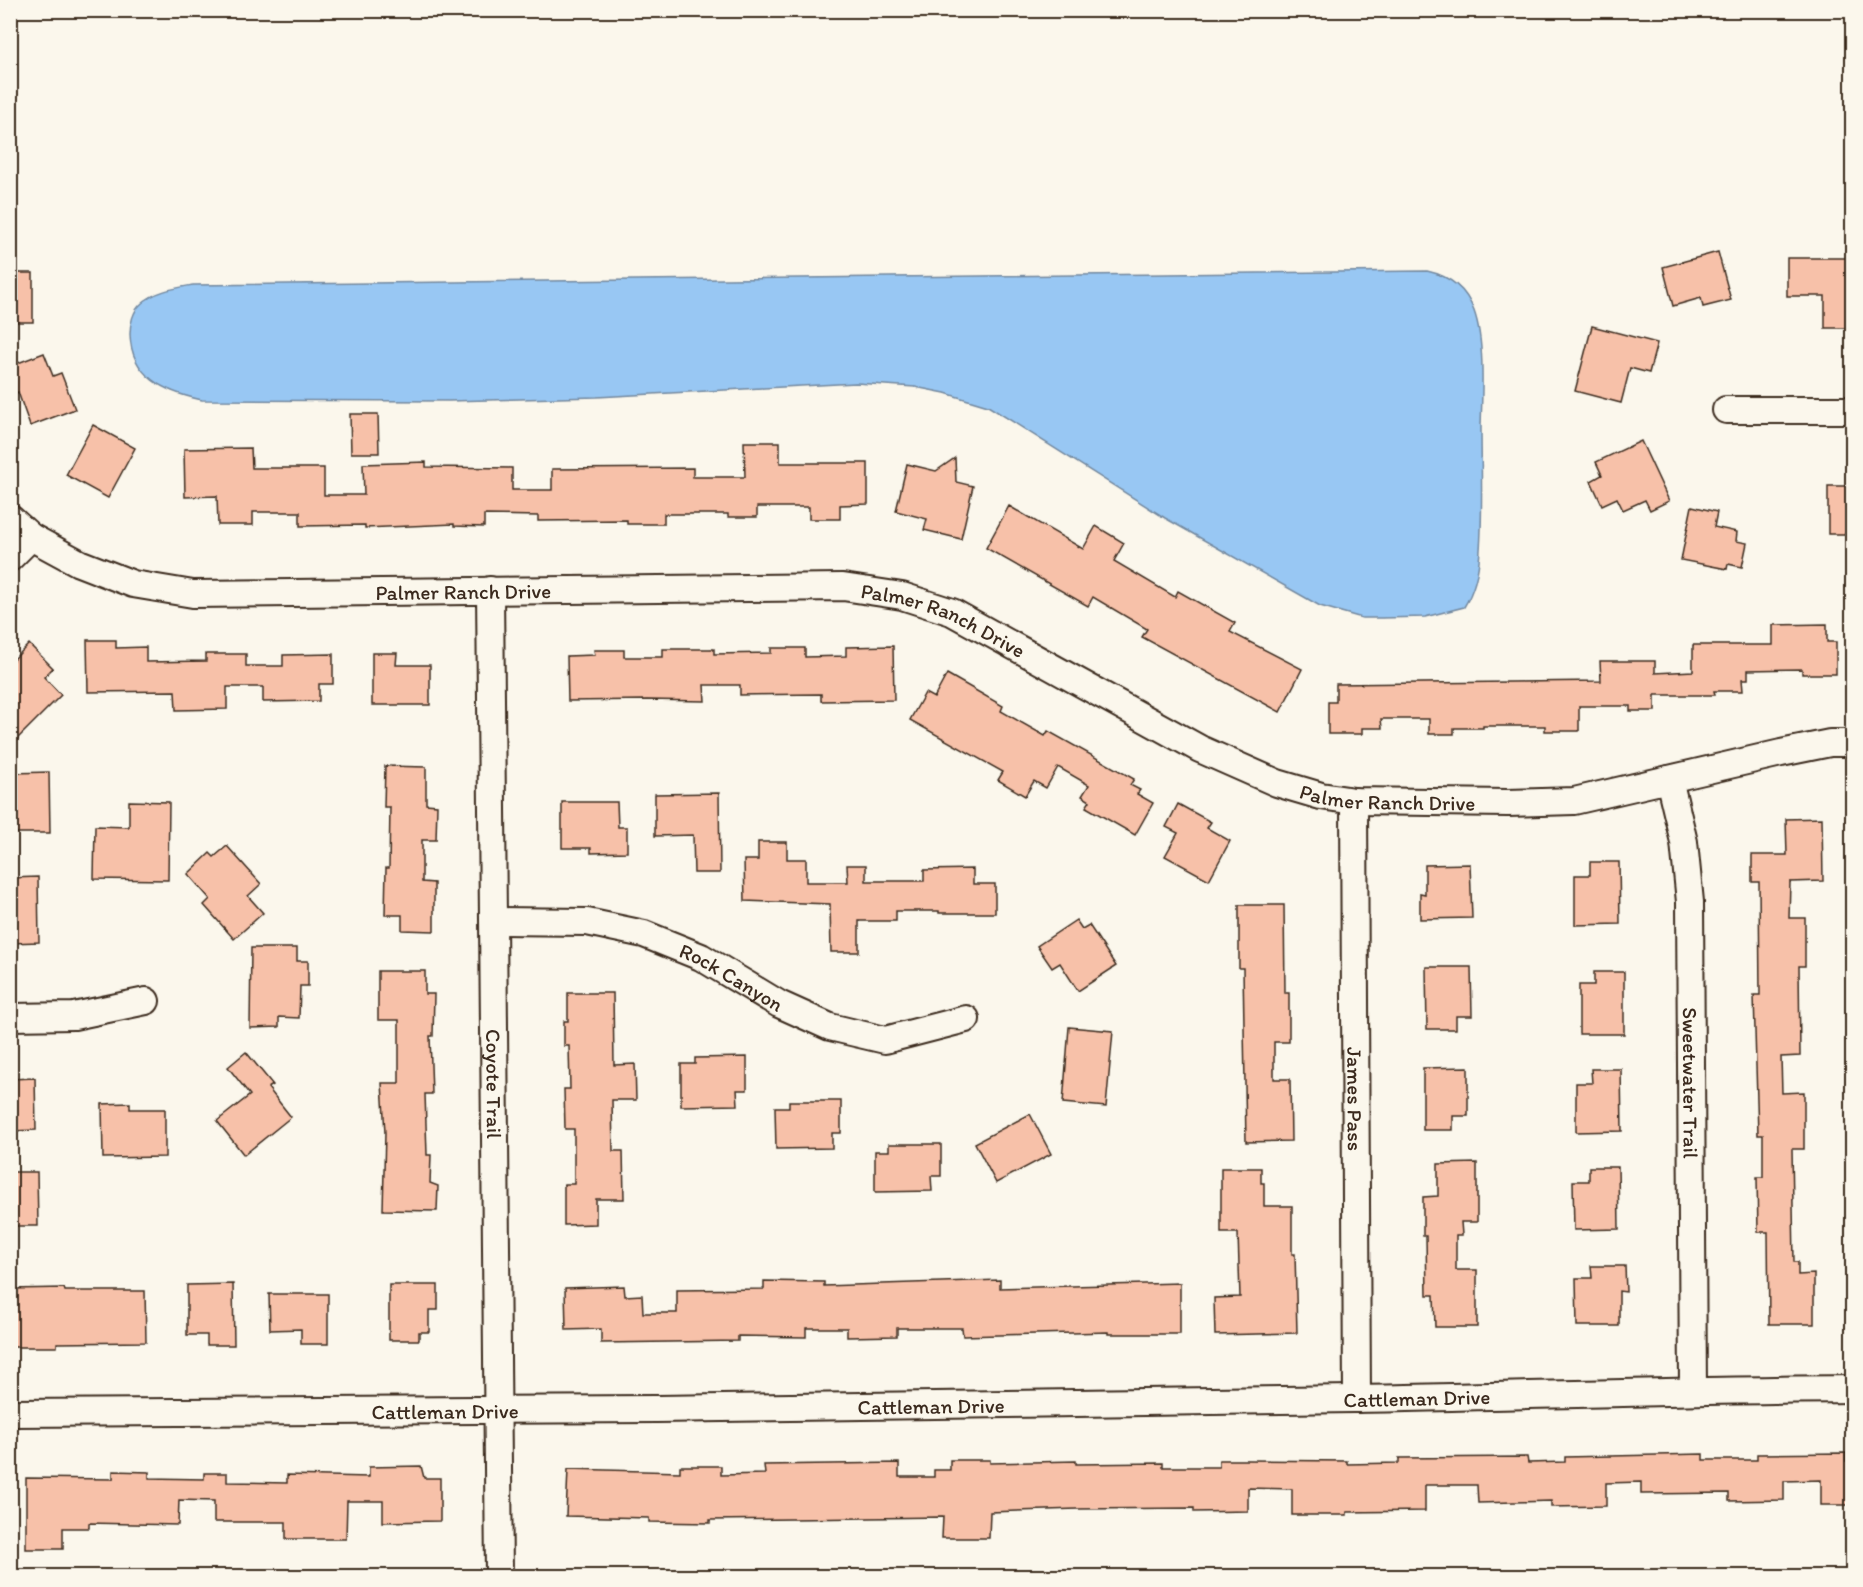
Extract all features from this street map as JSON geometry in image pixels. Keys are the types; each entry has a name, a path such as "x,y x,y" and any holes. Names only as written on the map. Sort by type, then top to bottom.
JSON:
{"street":[{"path":"1726,410 1852,410"},
{"name":"Palmer Ranch Drive","path":"10,518 31,537 79,563 133,584 193,594 843,587 902,596 952,612 1200,748 1277,783 1321,796 1354,801 1508,803 1574,801 1810,747 1830,743 1852,743"},
{"path":"10,558 31,537"},
{"name":"Coyote Trail","path":"490,590 499,1576"},
{"name":"Sweetwater Trail","path":"1669,779 1684,842 1690,902 1693,1390"},
{"name":"James Pass","path":"1354,801 1357,1399"},
{"name":"Rock Canyon","path":"494,921 587,922 644,934 701,957 778,1004 830,1027 885,1040 966,1019"},
{"path":"10,1017 74,1016 146,1001"},
{"name":"Cattleman Drive","path":"10,1413 497,1412 1852,1389"}],"water":[{"path":"1427,271 1443,276 1462,290 1471,303 1477,323 1482,367 1482,504 1478,565 1468,601 1464,607 1425,617 1362,618 1320,606 1165,518 988,406 945,393 915,387 856,383 597,397 449,401 202,400 163,387 143,372 136,361 130,334 134,314 146,300 166,291 193,285"}],"building":[{"path":"1718,252 1731,300 1703,307 1701,298 1673,306 1663,267"},
{"path":"1787,258 1852,258 1851,328 1825,328 1825,296 1787,296"},
{"path":"10,273 33,273 33,322 10,322"},
{"path":"1592,326 1657,343 1649,373 1630,368 1621,403 1575,391"},
{"path":"44,353 53,376 61,373 75,409 30,426 18,392 10,395 10,366"},
{"path":"350,414 378,414 379,453 351,453"},
{"path":"93,425 135,448 108,498 66,475"},
{"path":"1641,441 1669,501 1650,510 1645,500 1623,510 1617,498 1602,505 1591,481 1602,475 1596,462"},
{"path":"744,442 780,442 780,463 868,463 868,504 840,505 840,519 809,519 809,507 757,507 757,517 728,517 728,514 664,514 664,524 627,524 627,520 538,521 538,516 484,515 484,527 454,526 454,524 365,528 365,525 300,526 300,512 253,512 253,525 218,525 217,496 185,497 184,449 251,448 252,468 324,468 324,495 364,495 363,464 426,462 426,467 512,468 512,490 552,490 552,469 693,468 693,477 745,477"},
{"path":"955,458 956,482 973,486 961,539 924,530 927,519 896,511 907,464 936,471"},
{"path":"1828,486 1852,486 1852,534 1828,534"},
{"path":"1009,506 1083,549 1096,526 1124,543 1114,561 1175,597 1178,591 1235,623 1230,632 1302,669 1280,712 1142,637 1147,629 1093,597 1088,606 986,548"},
{"path":"1692,506 1717,512 1714,527 1737,532 1736,541 1747,543 1742,567 1728,564 1727,569 1681,560"},
{"path":"1827,624 1827,642 1836,642 1836,674 1802,674 1802,669 1748,670 1748,679 1742,679 1743,691 1714,691 1715,695 1655,695 1655,711 1630,711 1630,706 1579,706 1579,731 1545,731 1545,726 1483,726 1483,728 1454,728 1454,734 1429,734 1429,719 1381,719 1382,728 1362,728 1362,734 1328,734 1328,702 1336,702 1336,684 1601,681 1600,661 1655,661 1655,673 1693,671 1693,645 1773,645 1773,625"},
{"path":"87,640 116,640 116,648 146,647 146,662 206,661 206,654 246,654 246,666 283,666 283,655 333,654 333,684 319,684 319,701 263,702 263,687 227,687 227,709 176,710 175,691 88,692"},
{"path":"29,644 53,668 44,677 61,695 10,746 10,663"},
{"path":"893,646 894,700 821,701 821,694 740,695 740,685 704,685 705,701 568,701 567,656 595,655 594,650 624,650 624,657 663,657 663,649 714,649 714,654 771,653 771,648 805,648 805,657 846,656 846,647"},
{"path":"372,653 397,653 396,665 430,665 430,705 372,705"},
{"path":"947,674 1003,706 1001,711 1045,736 1048,731 1134,779 1130,785 1140,790 1137,794 1153,803 1135,835 1086,807 1090,801 1082,796 1089,785 1058,767 1046,788 1034,781 1025,796 998,780 1003,772 910,720 925,693 934,698"},
{"path":"385,766 426,767 426,804 437,805 436,840 422,840 422,882 434,883 434,931 402,930 402,915 385,915 386,868 389,868 390,807 384,807"},
{"path":"49,772 50,833 10,833 10,798 14,798 14,773"},
{"path":"719,793 720,873 694,873 693,835 655,836 655,794"},
{"path":"129,801 169,802 168,880 94,879 95,826 129,827"},
{"path":"562,802 617,802 618,827 627,827 627,852 591,853 591,848 562,848"},
{"path":"1178,804 1211,822 1207,828 1230,841 1209,880 1165,856 1178,833 1166,827"},
{"path":"1822,818 1823,881 1790,882 1789,918 1805,918 1805,966 1799,966 1800,1056 1781,1057 1782,1093 1804,1092 1804,1149 1792,1149 1794,1262 1798,1262 1798,1275 1814,1274 1814,1324 1769,1324 1768,1232 1758,1232 1757,1177 1763,1177 1763,1135 1758,1135 1754,995 1760,995 1759,882 1752,882 1752,855 1787,855 1786,819"},
{"path":"758,842 787,842 787,859 806,859 806,882 848,882 847,865 866,865 866,881 924,881 924,870 973,869 973,884 995,884 995,913 896,911 896,921 859,921 859,952 831,952 830,904 745,901 744,860 758,860"},
{"path":"227,846 261,884 248,896 263,913 234,939 204,905 210,899 188,874 210,853 214,857"},
{"path":"1590,862 1619,862 1620,924 1575,925 1575,875 1590,875"},
{"path":"1470,864 1472,918 1420,919 1420,893 1425,894 1425,865"},
{"path":"38,877 39,942 10,943 10,878"},
{"path":"1239,905 1284,905 1285,993 1289,993 1289,1042 1274,1042 1274,1079 1290,1079 1291,1141 1246,1142 1243,968 1239,968"},
{"path":"1076,920 1082,929 1089,925 1116,966 1078,991 1060,963 1052,968 1037,946"},
{"path":"251,948 297,948 297,961 308,961 308,986 300,986 299,1018 279,1017 279,1027 250,1028"},
{"path":"1426,967 1471,967 1472,1016 1456,1016 1456,1029 1427,1029"},
{"path":"378,971 425,971 425,994 434,994 433,1036 430,1036 432,1094 425,1094 427,1155 431,1155 430,1183 438,1186 437,1211 383,1210 385,1133 382,1083 399,1083 399,1020 378,1020"},
{"path":"1594,972 1624,972 1624,1034 1579,1034 1579,985 1594,985"},
{"path":"568,993 613,993 614,1065 635,1064 636,1100 612,1100 613,1151 623,1151 624,1199 596,1199 596,1224 564,1225 564,1184 574,1184 574,1129 565,1129 564,1089 570,1089 569,1046 564,1046 564,1021 568,1021"},
{"path":"1069,1027 1113,1031 1106,1107 1063,1103"},
{"path":"246,1052 273,1085 268,1088 291,1117 244,1155 217,1121 250,1095 228,1067"},
{"path":"747,1057 747,1090 737,1090 738,1105 681,1106 681,1064 695,1064 695,1058"},
{"path":"1468,1067 1468,1116 1453,1116 1453,1130 1423,1130 1423,1068"},
{"path":"1591,1069 1621,1069 1622,1131 1576,1132 1576,1083 1592,1083"},
{"path":"35,1078 36,1130 10,1131 10,1079"},
{"path":"789,1101 841,1101 841,1133 832,1133 832,1148 776,1149 775,1107 789,1107"},
{"path":"130,1103 130,1109 165,1109 165,1157 103,1158 102,1104"},
{"path":"1030,1114 1051,1154 996,1183 975,1143"},
{"path":"889,1144 941,1144 941,1176 931,1176 932,1191 875,1192 875,1151 889,1151"},
{"path":"1477,1163 1477,1222 1461,1222 1462,1235 1456,1235 1456,1270 1477,1270 1477,1327 1435,1327 1434,1295 1427,1295 1423,1197 1438,1196 1438,1164"},
{"path":"1589,1167 1618,1167 1619,1229 1574,1230 1573,1181 1589,1181"},
{"path":"1221,1168 1261,1168 1261,1183 1264,1183 1264,1206 1292,1206 1292,1254 1295,1254 1297,1333 1215,1335 1214,1298 1240,1297 1238,1233 1221,1233"},
{"path":"10,1172 37,1172 38,1226 10,1226"},
{"path":"1591,1266 1625,1266 1626,1292 1619,1291 1619,1326 1577,1326 1576,1278 1592,1278"},
{"path":"1000,1280 1000,1288 1180,1283 1180,1334 1108,1334 1108,1332 963,1336 962,1328 897,1328 897,1336 847,1337 847,1328 806,1328 806,1337 738,1336 738,1341 601,1343 601,1329 566,1330 565,1288 624,1286 625,1296 642,1295 643,1313 677,1313 677,1290 764,1289 764,1281 824,1282 824,1286"},
{"path":"233,1284 234,1345 207,1345 207,1335 187,1335 187,1285"},
{"path":"389,1285 438,1285 438,1310 429,1310 429,1332 419,1332 419,1340 389,1340"},
{"path":"64,1288 65,1291 145,1291 146,1342 57,1343 57,1347 10,1347 10,1289"},
{"path":"269,1294 328,1294 328,1344 301,1344 301,1329 270,1330"},
{"path":"1846,1453 1846,1461 1852,1460 1852,1505 1821,1505 1821,1480 1784,1481 1784,1500 1729,1501 1729,1493 1641,1494 1641,1482 1606,1483 1606,1506 1551,1507 1551,1501 1478,1503 1477,1485 1425,1485 1425,1511 1292,1515 1292,1489 1248,1488 1248,1511 1194,1512 1194,1508 990,1512 989,1538 942,1538 943,1517 710,1520 710,1523 649,1522 649,1518 566,1516 568,1469 680,1472 680,1466 721,1466 721,1475 765,1474 764,1465 899,1463 899,1477 934,1477 934,1470 950,1470 950,1460 990,1460 990,1463 1076,1461 1076,1464 1163,1463 1163,1467 1219,1467 1219,1460 1347,1461 1347,1464 1399,1463 1399,1458 1527,1457 1528,1463 1565,1462 1565,1457 1703,1454 1703,1460 1757,1460 1757,1454"},
{"path":"421,1466 424,1478 440,1478 440,1521 383,1522 383,1501 347,1501 346,1539 286,1539 286,1522 214,1522 214,1501 179,1500 178,1525 89,1523 89,1528 63,1528 63,1549 26,1549 26,1478 113,1479 113,1471 149,1472 149,1478 204,1479 204,1473 227,1473 227,1482 287,1483 287,1475 369,1477 369,1467"}]}
